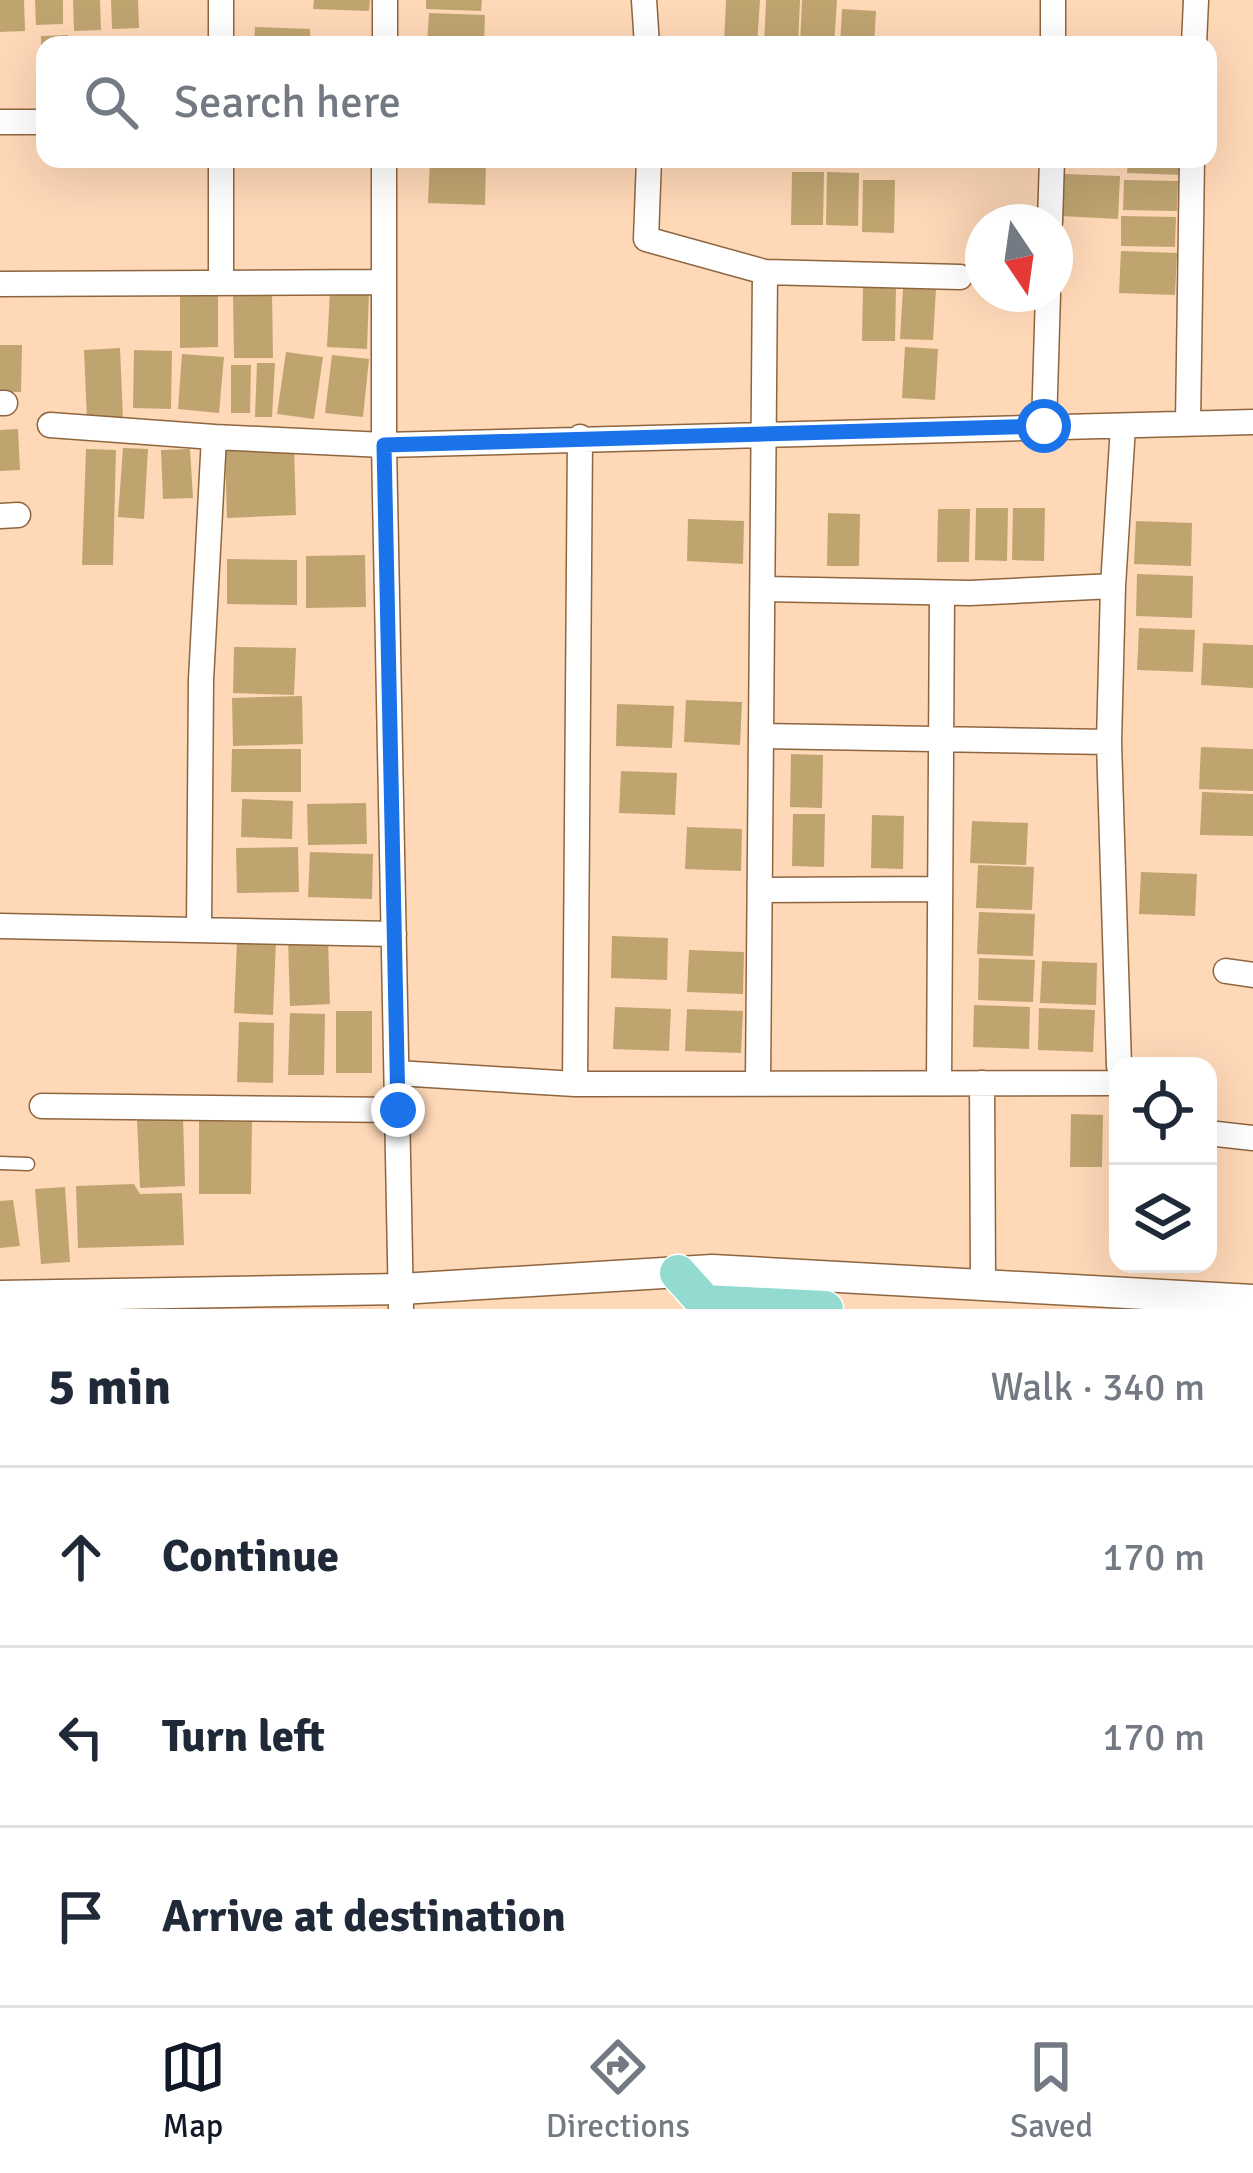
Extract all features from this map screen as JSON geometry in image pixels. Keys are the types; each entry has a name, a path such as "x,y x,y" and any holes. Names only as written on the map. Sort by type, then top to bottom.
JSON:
{"main road":[{"path":"678,1274 709,1305 824,1309"}],"street":[{"path":"221,0 221,36"},
{"path":"385,0 385,36"},
{"path":"644,0 646,36"},
{"path":"1053,0 1053,36"},
{"path":"1194,36 1196,0"},
{"path":"0,122 36,122"},
{"path":"221,168 221,280"},
{"path":"385,168 384,445 401,1299"},
{"path":"649,168 646,239 764,272 960,277"},
{"path":"1051,204 1052,168"},
{"path":"1188,423 1192,168"},
{"path":"758,1082 764,272"},
{"path":"0,284 384,282"},
{"path":"1044,426 1047,312"},
{"path":"50,425 384,445 766,431 1253,422"},
{"path":"1119,1057 1109,742 1123,426"},
{"path":"199,930 201,680 214,437"},
{"path":"575,1084 580,437"},
{"path":"764,589 942,593 1113,586"},
{"path":"939,1083 942,593"},
{"path":"762,736 1109,742"},
{"path":"760,890 940,890"},
{"path":"0,926 394,934"},
{"path":"1226,971 1253,975"},
{"path":"397,1073 575,1084 1109,1083"},
{"path":"982,1083 983,1281"},
{"path":"42,1106 398,1110"},
{"path":"1217,1134 1253,1138"},
{"path":"0,1296 65,1302 456,1297 712,1270 983,1281 1253,1300"}],"lane":[{"path":"0,1162 28,1163"}],"building":[{"path":"0,0 24,0 25,31 0,32"},
{"path":"35,0 63,0 63,24 36,25"},
{"path":"73,0 100,0 101,30 74,31"},
{"path":"111,0 138,0 139,28 112,29"},
{"path":"314,0 370,0 369,11 313,9"},
{"path":"426,0 482,0 481,11 426,9"},
{"path":"726,0 760,0 758,36 724,36"},
{"path":"766,0 800,0 798,36 764,36"},
{"path":"802,0 837,0 835,36 800,36"},
{"path":"842,9 876,11 875,36 840,36"},
{"path":"429,13 485,15 484,36 428,36"},
{"path":"255,27 310,29 310,36 254,36"},
{"path":"430,168 486,168 485,205 428,203"},
{"path":"1127,168 1182,168 1182,175 1127,173"},
{"path":"792,172 824,172 823,225 791,225"},
{"path":"827,172 859,173 858,226 826,225"},
{"path":"1064,174 1120,176 1118,219 1073,217 1073,204 1063,204"},
{"path":"863,180 895,180 894,233 862,232"},
{"path":"1124,180 1178,181 1177,211 1123,210"},
{"path":"1121,216 1176,217 1175,247 1121,246"},
{"path":"1121,251 1177,253 1175,295 1119,293"},
{"path":"863,288 896,288 895,341 862,341"},
{"path":"903,288 936,289 933,340 900,339"},
{"path":"330,291 369,292 367,349 327,347"},
{"path":"180,293 218,293 218,347 180,348"},
{"path":"233,294 272,294 273,358 234,358"},
{"path":"0,345 22,345 21,392 0,392"},
{"path":"905,347 938,349 935,400 902,398"},
{"path":"120,348 123,419 87,420 84,350"},
{"path":"134,350 172,351 171,409 133,408"},
{"path":"286,352 323,357 314,419 277,414"},
{"path":"182,354 224,357 219,413 178,409"},
{"path":"332,355 369,359 363,417 325,413"},
{"path":"257,363 275,363 272,417 255,417"},
{"path":"231,365 251,365 250,413 231,413"},
{"path":"18,429 20,470 0,471 0,430"},
{"path":"294,446 296,515 227,518 225,449"},
{"path":"123,448 148,449 144,519 118,517"},
{"path":"86,449 116,450 113,565 82,565"},
{"path":"190,449 193,498 163,499 161,450"},
{"path":"976,508 1008,508 1007,561 975,560"},
{"path":"1013,508 1045,508 1044,561 1012,560"},
{"path":"938,509 970,509 969,562 937,562"},
{"path":"828,513 860,514 859,566 827,566"},
{"path":"688,519 744,521 743,564 687,561"},
{"path":"1136,521 1192,523 1191,566 1134,564"},
{"path":"365,555 366,607 306,608 306,556"},
{"path":"227,559 297,560 297,605 227,604"},
{"path":"1137,574 1193,576 1192,618 1136,616"},
{"path":"1139,628 1195,630 1193,672 1137,670"},
{"path":"1203,643 1253,645 1253,688 1201,685"},
{"path":"234,647 296,648 294,695 233,693"},
{"path":"302,696 303,744 233,746 232,698"},
{"path":"686,700 742,702 740,745 684,742"},
{"path":"617,704 674,706 672,748 616,746"},
{"path":"1201,747 1253,749 1253,791 1199,789"},
{"path":"232,749 301,749 301,792 231,792"},
{"path":"791,754 823,755 822,808 790,807"},
{"path":"621,771 677,773 675,815 619,813"},
{"path":"1202,792 1253,794 1253,836 1200,835"},
{"path":"242,799 293,801 292,839 241,837"},
{"path":"366,803 367,844 308,845 307,804"},
{"path":"793,814 825,814 824,867 792,866"},
{"path":"872,815 904,816 903,869 871,868"},
{"path":"972,821 1028,823 1026,865 970,863"},
{"path":"687,827 742,829 741,871 685,869"},
{"path":"298,847 299,892 237,893 236,848"},
{"path":"310,852 373,854 372,899 308,897"},
{"path":"978,865 1034,867 1032,910 976,908"},
{"path":"1141,872 1197,874 1195,916 1139,914"},
{"path":"979,912 1035,914 1033,956 977,954"},
{"path":"612,936 668,938 667,980 611,978"},
{"path":"328,939 330,1004 290,1006 288,940"},
{"path":"237,940 276,941 273,1015 234,1013"},
{"path":"689,950 744,952 743,994 687,992"},
{"path":"979,958 1035,960 1033,1002 978,1000"},
{"path":"1042,961 1097,963 1096,1005 1040,1003"},
{"path":"974,1005 1030,1007 1029,1049 973,1047"},
{"path":"615,1007 671,1009 669,1051 613,1049"},
{"path":"1039,1008 1095,1010 1093,1052 1038,1050"},
{"path":"687,1009 743,1011 741,1053 685,1051"},
{"path":"336,1011 372,1011 372,1073 336,1073"},
{"path":"290,1013 325,1014 324,1075 288,1075"},
{"path":"239,1022 274,1023 273,1083 237,1082"},
{"path":"1071,1114 1103,1115 1102,1167 1070,1167"},
{"path":"183,1117 185,1186 140,1188 137,1118"},
{"path":"199,1118 252,1118 251,1194 199,1194"},
{"path":"134,1184 140,1194 182,1193 184,1245 78,1248 76,1186"},
{"path":"65,1187 70,1262 41,1264 35,1189"},
{"path":"13,1200 20,1246 0,1248 0,1201"}],"route":[{"path":"398,1110 384,445 1044,426"}]}
